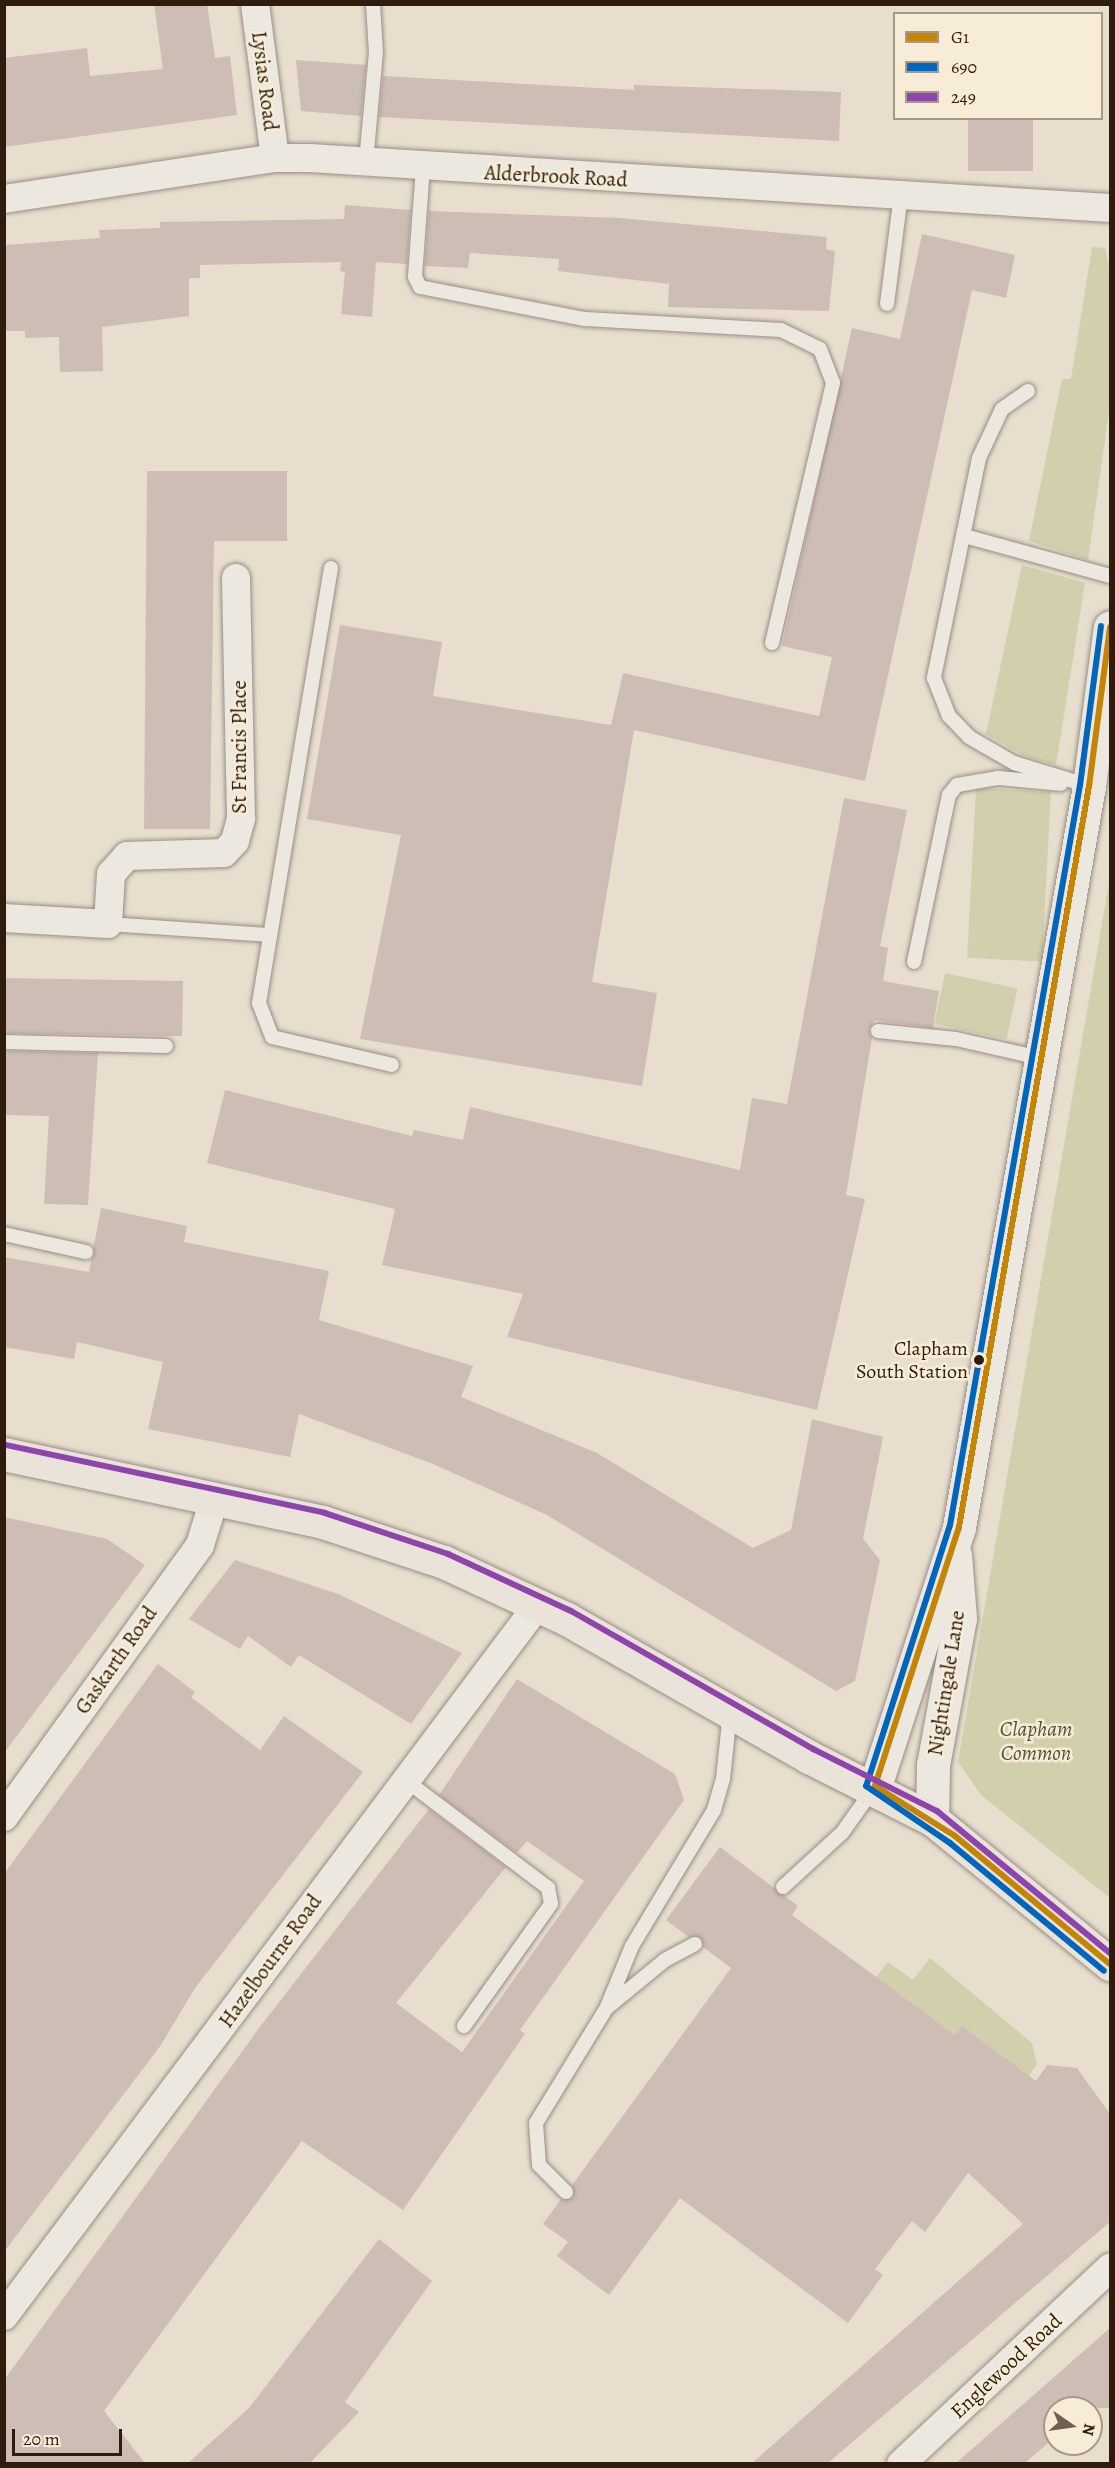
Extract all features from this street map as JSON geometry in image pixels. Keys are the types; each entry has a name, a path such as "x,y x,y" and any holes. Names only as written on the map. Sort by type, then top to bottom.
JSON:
{"highway":[{"path":"4,1454 215,1497 388,1543 537,1606 809,1758 875,1786 932,1819 1110,1964"}],"main road":[{"name":"Nightingale Lane","path":"875,1786 954,1548 1089,786 1110,627"},
{"name":"Nightingale Lane","path":"932,1819 933,1764 960,1618 954,1548"}],"street":[{"name":"Lysias Road","path":"255,4 275,158"},
{"name":"Alderbrook Road","path":"4,199 275,158 1110,208"},
{"name":"St Francis Place","path":"108,924 111,874 128,856 224,853 235,841 241,818 236,578"},
{"path":"4,918 108,924"},
{"name":"Gaskarth Road","path":"4,1817 200,1545 215,1497"},
{"name":"Hazelbourne Road","path":"4,2316 404,1779 537,1606"},
{"name":"Englewood Road","path":"901,2463 1110,2268"}],"lane":[{"path":"366,162 376,53 373,4"},
{"path":"423,167 415,277 420,287 585,319 781,330 820,348 833,383 772,643"},
{"path":"887,304 902,194"},
{"path":"1028,391 1002,409 989,431 979,458 965,536 934,678 949,716 993,753 1089,786"},
{"path":"965,536 1110,576"},
{"path":"331,568 268,935 259,1003 272,1037 392,1065"},
{"path":"914,962 949,795 957,785 998,778 1089,786"},
{"path":"108,924 268,935"},
{"path":"878,1031 956,1039 1040,1059"},
{"path":"4,1042 166,1046"},
{"path":"4,1234 86,1252"},
{"path":"566,2192 539,2165 536,2123 607,2007 632,1946 714,1810 723,1779 730,1712"},
{"path":"404,1779 548,1888 551,1904 464,2026"},
{"path":"783,1887 842,1833 875,1786"},
{"path":"607,2007 665,1960 695,1944"}],"green space":[{"path":"1092,247 1105,248 1110,271 1110,404 1088,560 1029,541 1062,379 1071,379"},
{"path":"1022,565 1085,583 1056,765 1024,756 986,734"},
{"path":"976,788 1051,792 1042,962 967,958"},
{"name":"Clapham Common","path":"1110,877 1110,1898 981,1795 958,1762"},
{"path":"945,973 1017,988 1007,1039 934,1024"},
{"path":"930,1958 1032,2043 1037,2064 1029,2076 962,2026 955,2035 876,1977 888,1962 913,1980"}],"building":[{"path":"154,4 207,4 215,58 230,56 237,115 4,147 4,58 87,48 90,76 163,69"},
{"path":"296,60 366,65 361,116 301,111"},
{"path":"383,76 634,90 634,85 841,92 839,141 379,117"},
{"path":"968,120 1033,120 1033,171 968,171"},
{"path":"345,205 411,210 407,264 376,262 372,317 341,314 345,272 340,271 341,262 200,265 200,278 189,278 189,316 102,327 103,371 60,372 59,337 25,338 25,331 4,331 4,245 100,238 99,230 160,228 160,222 344,219"},
{"path":"429,211 620,218 827,237 826,249 835,251 829,311 668,307 669,284 558,271 559,259 470,253 468,268 425,266"},
{"path":"922,234 1015,255 1006,298 972,290 865,781 634,730 592,982 657,993 642,1086 360,1039 401,835 307,819 340,625 442,642 433,696 611,725 623,673 819,716 832,657 782,646 852,328 900,339"},
{"path":"147,471 287,471 287,541 214,541 210,829 144,829"},
{"path":"844,798 907,810 880,946 888,948 883,981 939,991 933,1028 875,1020 869,1030 872,1038 846,1195 865,1199 817,1410 507,1337 523,1294 382,1265 395,1209 207,1163 225,1090 412,1136 414,1130 463,1140 470,1107 740,1170 752,1098 787,1104"},
{"path":"4,978 183,981 182,1036 4,1033"},
{"path":"4,1051 98,1053 88,1205 44,1204 49,1116 4,1115"},
{"path":"101,1208 187,1226 184,1242 329,1271 319,1320 473,1366 461,1397 597,1453 753,1548 791,1530 812,1419 883,1437 863,1539 880,1560 855,1681 836,1691 547,1515 433,1464 299,1414 290,1457 148,1429 163,1362 77,1342 74,1359 4,1347 4,1257 89,1272"},
{"path":"4,1517 107,1539 145,1565 4,1753"},
{"path":"235,1560 338,1594 462,1653 411,1724 299,1655 291,1667 248,1636 240,1649 189,1619"},
{"path":"158,1664 195,1692 191,1697 260,1750 284,1716 363,1772 195,1988 161,2045 4,2252 4,1874"},
{"path":"517,1679 675,1774 684,1800 520,2030 525,2034 403,2210 302,2141 104,2411 145,2463 4,2463 4,2380 259,2028 429,1809 506,1867 396,2003 462,2052 584,1881 527,1841 517,1853 439,1795"},
{"path":"720,1847 798,1906 792,1915 955,2035 962,2026 1036,2081 1047,2065 1077,2068 1110,2114 1110,2222 828,2463 752,2463 1023,2224 968,2173 925,2232 912,2221 875,2269 883,2275 848,2323 680,2198 609,2295 557,2256 568,2242 543,2224 561,2199 573,2198 572,2185 731,1968 703,1947 700,1937 689,1937 666,1920"},
{"path":"379,2239 432,2281 345,2402 359,2412 310,2463 188,2463 249,2408"},
{"path":"1110,2328 1110,2408 1103,2408 1103,2396 1043,2396 1043,2447 1025,2463 956,2463"}],"transit line":[{"name":"690","path":"1101,626 1080,785 950,1525 866,1786 950,1843 1104,1971"},
{"name":"G1","path":"1110,627 1089,786 959,1527 875,1786 955,1836 1110,1964"},
{"name":"249","path":"6,1445 325,1513 448,1554 571,1611 813,1749 937,1811 1110,1953"}],"place":[{"name":"Clapham South Station","path":"979,1360"}]}
